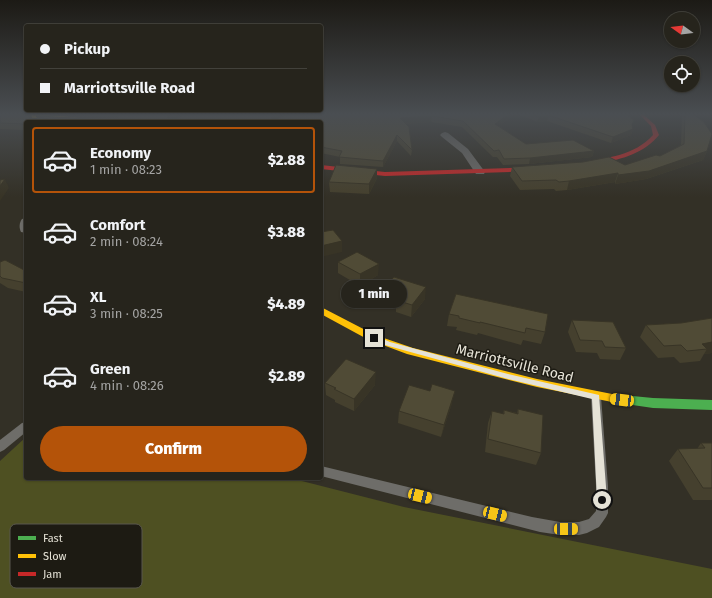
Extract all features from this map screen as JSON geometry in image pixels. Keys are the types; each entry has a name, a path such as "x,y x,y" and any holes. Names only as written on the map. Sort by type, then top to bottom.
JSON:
{"street":[{"path":"454,142 465,151 480,172"},
{"path":"574,166 628,155 643,149 651,142"},
{"path":"323,168 385,174 480,172 549,168"},
{"name":"Marriottsville Road","path":"323,311 346,325 388,344 538,384 596,397 662,405 712,405"}],"lane":[{"path":"323,472 555,529 578,529 593,524 602,514 602,486 596,397"},
{"path":"0,447 24,428"}],"green space":[{"path":"24,439 24,480 298,480 404,507 712,569 712,598 0,598 0,461"}],"building":[{"path":"323,142 393,142 383,161 339,157 342,151 323,147"},
{"path":"404,142 411,142 412,150"},
{"path":"485,142 523,142 526,144 577,142 594,151 530,158 504,159 499,150 494,151"},
{"path":"684,142 710,142 707,151 649,171 618,175 618,173 559,182 556,180 522,181 512,167 583,162 609,157 625,165 656,155 660,156 684,144"},
{"path":"336,165 377,169 369,184 329,182"},
{"path":"5,179 0,186 0,180"},
{"path":"333,230 342,241 323,246 323,232"},
{"path":"357,252 379,264 360,274 338,262"},
{"path":"5,260 24,270 24,283 2,278 0,276 0,262"},
{"path":"394,277 426,287 412,305 396,300 398,297 388,294 390,292 382,290"},
{"path":"456,294 548,314 545,332 526,328 525,333 459,318 459,316 449,314"},
{"path":"712,318 712,342 702,344 707,349 687,351 681,345 664,346 646,325 681,323"},
{"path":"572,320 613,322 626,348 605,347 602,341 580,340"},
{"path":"346,359 376,372 354,399 325,383"},
{"path":"432,384 455,391 444,425 399,411 409,385 430,391"},
{"path":"518,409 543,415 541,453 488,439 492,411 504,414 504,410 518,414"},
{"path":"701,443 712,443 712,488 703,488 678,449 705,448"}],"traffic: fast":[{"path":"612,398 653,403 712,405"}],"traffic: slow":[{"path":"323,311 371,337 411,351 537,383 612,398"}],"traffic: jam":[{"path":"584,164 613,159 633,153 649,142"},
{"path":"323,167 385,174 541,169"}],"route":[{"path":"374,338 388,344 538,384 596,397 602,500"}]}
